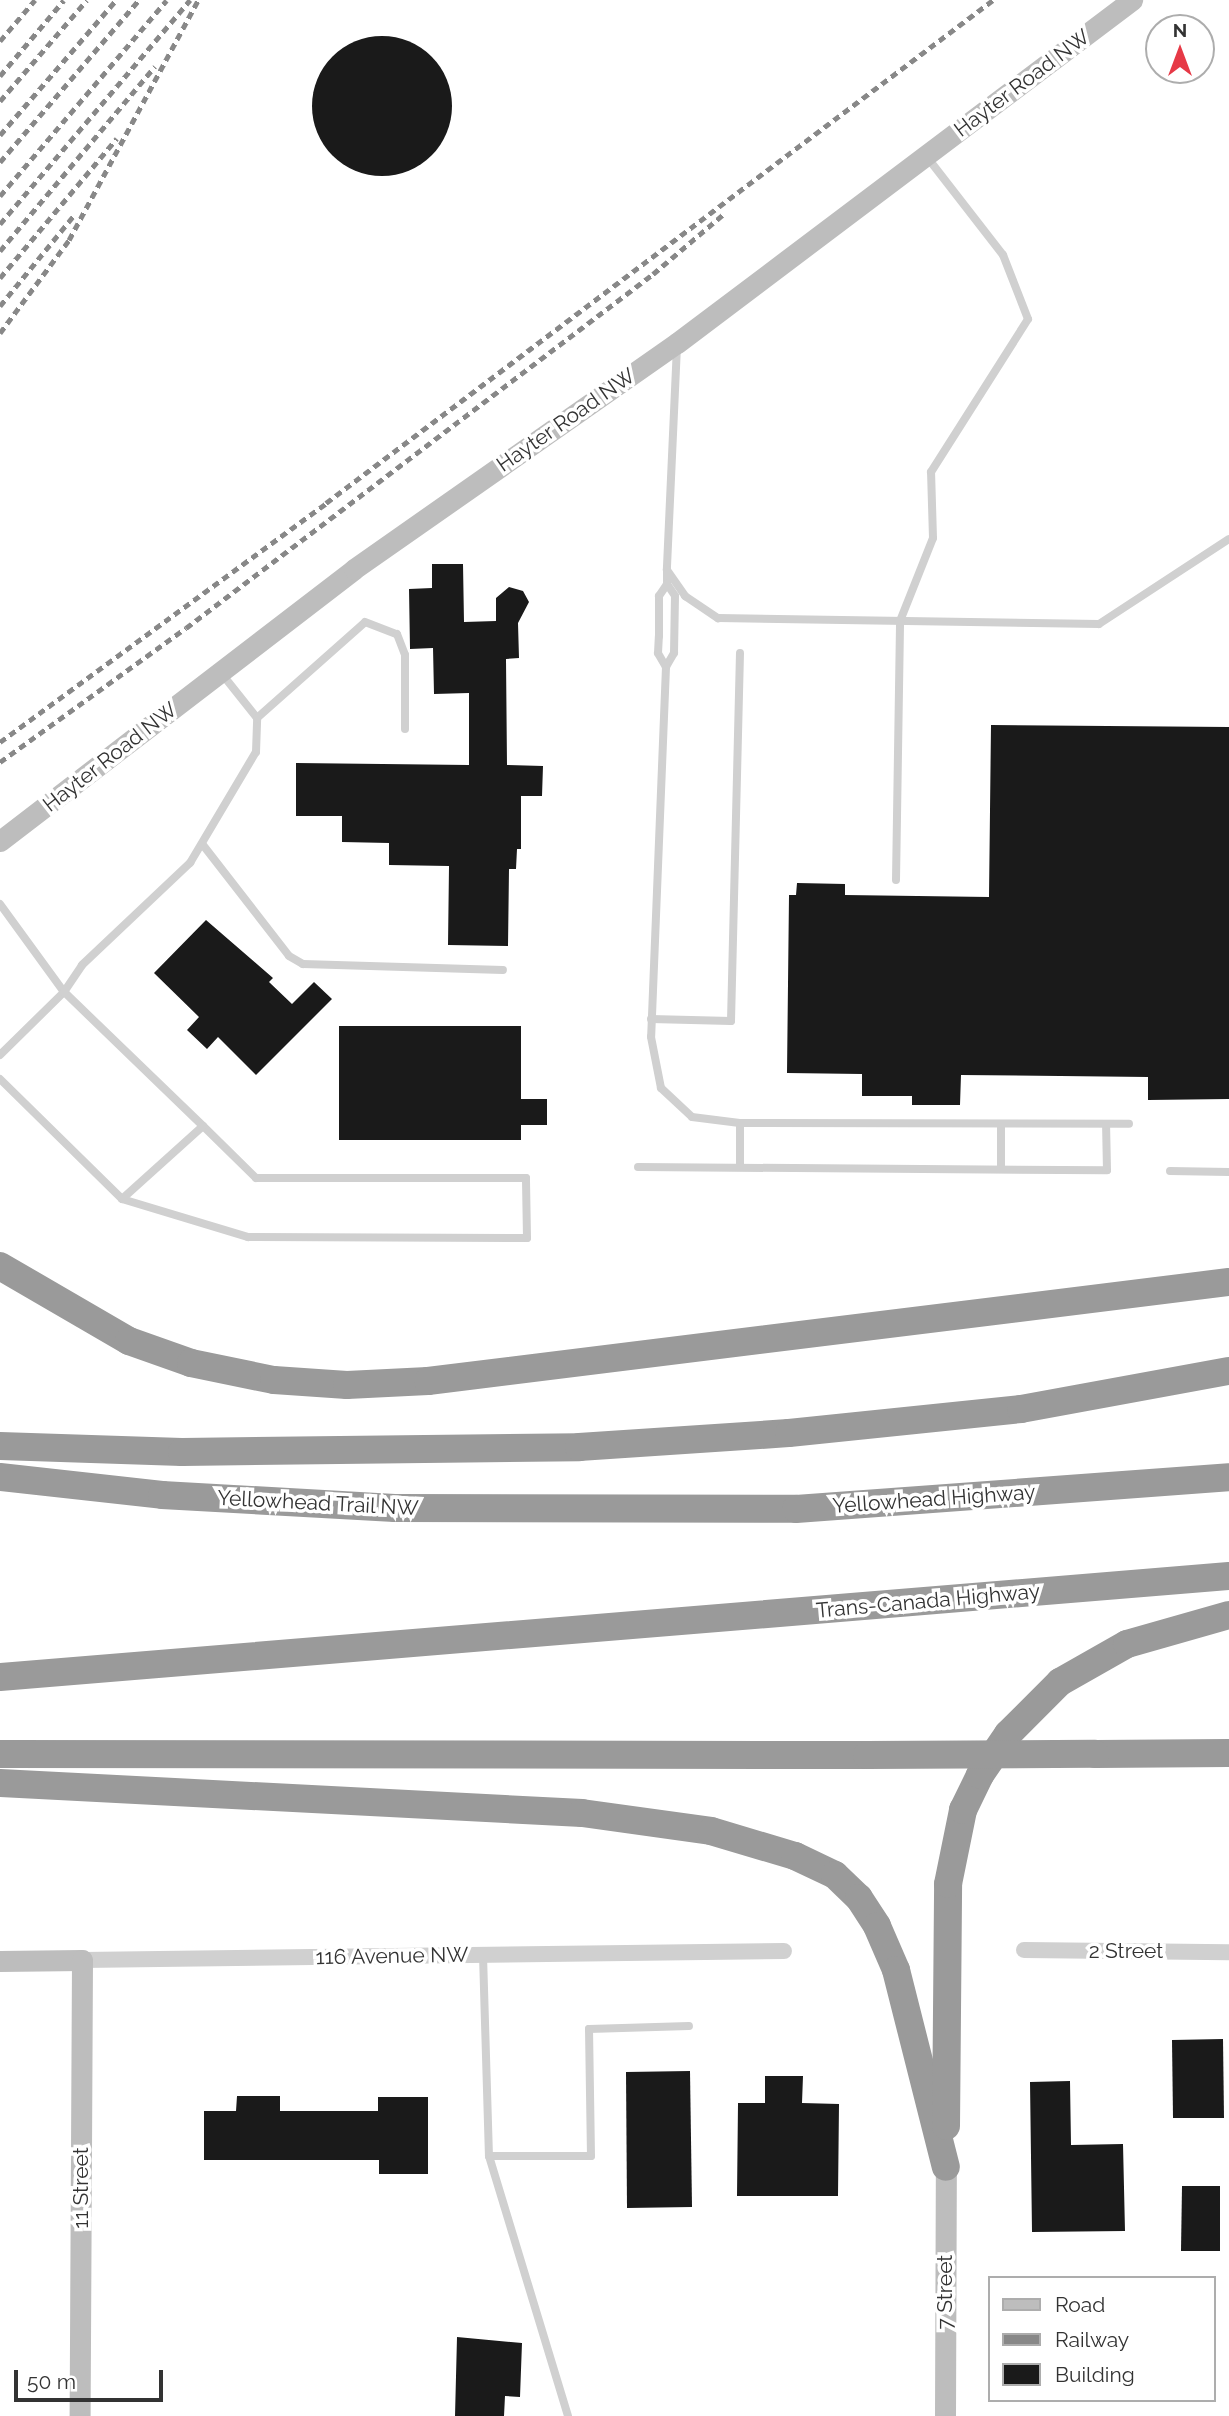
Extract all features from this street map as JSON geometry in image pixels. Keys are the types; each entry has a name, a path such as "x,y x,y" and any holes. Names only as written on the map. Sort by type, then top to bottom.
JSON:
{"highway":[{"path":"0,1266 128,1341 191,1363 274,1380 347,1385 441,1379 1229,1282"},
{"path":"0,1446 182,1452 579,1447 789,1433 1008,1410 1229,1371"},
{"name":"Yellowhead Trail NW","path":"0,1477 162,1495 354,1506 638,1507"},
{"name":"Yellowhead Highway","path":"638,1507 796,1508 1229,1477"},
{"name":"Trans-Canada Highway","path":"0,1677 1229,1576"},
{"path":"946,2167 948,1884 963,1810 980,1775 1009,1734 1060,1682 1127,1644 1229,1615"},
{"path":"0,1754 1229,1753"},
{"path":"0,1783 582,1813 711,1831 795,1856 835,1875 859,1898 877,1926 896,1970 946,2167"}],"street":[{"name":"Hayter Road NW","path":"0,841 354,569 677,343 1132,0"},
{"name":"2 Street","path":"1024,1950 1229,1952"},
{"name":"116 Avenue NW","path":"0,1961 784,1951"},
{"name":"11 Street","path":"80,2416 82,1960"},
{"name":"7 Street","path":"945,2416 946,2167"}],"lane":[{"path":"896,880 900,621 933,538 931,472 1028,319 1003,255 925,156"},
{"path":"677,343 667,584 659,596 658,645 666,667 651,1019 661,1088 692,1116 740,1123 1129,1124"},
{"path":"667,570 685,596 718,618 1099,624 1229,539"},
{"path":"666,667 674,653 675,596 667,584"},
{"path":"257,718 365,622 397,634 401,645 405,729"},
{"path":"651,1019 731,1021 740,653"},
{"path":"0,1055 64,992 82,965 190,863 203,845 256,752 257,718 220,671"},
{"path":"203,845 289,956 303,964 502,970"},
{"path":"0,904 64,992 256,1178 526,1178 527,1238 248,1237 122,1199 0,1079"},
{"path":"740,1123 740,1167"},
{"path":"1001,1124 1001,1169"},
{"path":"638,1167 1107,1170 1106,1124"},
{"path":"122,1199 203,1126"},
{"path":"1170,1171 1229,1172"},
{"path":"483,1955 489,2156 568,2416"},
{"path":"489,2156 591,2156 589,2029 689,2026"}],"building":[{"path":"382,36 409,41 431,57 447,79 452,106 447,133 431,155 409,171 382,176 355,171 333,155 317,133 312,106 317,79 333,57 355,41"},
{"path":"432,564 463,564 464,622 496,621 496,598 509,587 523,591 529,602 518,623 519,658 506,659 507,765 543,766 542,796 521,796 521,849 517,849 516,869 509,869 508,946 448,945 449,866 389,865 389,843 342,842 342,816 296,816 296,763 469,765 469,693 434,694 433,648 410,649 409,589 432,588"},
{"path":"991,725 1229,727 1229,1099 1148,1100 1148,1077 961,1075 960,1105 912,1105 912,1096 862,1096 862,1074 787,1073 789,895 796,895 797,883 845,884 845,895 989,897"},
{"path":"206,920 273,978 269,982 292,1004 314,982 332,999 256,1075 218,1037 207,1049 187,1030 199,1017 154,973"},
{"path":"339,1026 521,1026 521,1099 547,1099 547,1125 521,1125 521,1140 339,1140"},
{"path":"1223,2039 1224,2118 1173,2118 1172,2040"},
{"path":"690,2071 692,2207 627,2208 626,2072"},
{"path":"765,2076 803,2076 802,2103 839,2104 838,2196 737,2196 738,2103 765,2103"},
{"path":"1070,2081 1071,2145 1123,2144 1125,2231 1032,2232 1030,2082"},
{"path":"237,2096 280,2096 280,2111 378,2111 378,2097 428,2097 428,2174 379,2174 379,2160 204,2160 204,2111 236,2111"},
{"path":"1182,2186 1220,2186 1220,2251 1181,2251"},
{"path":"457,2337 522,2343 520,2397 505,2396 504,2416 455,2416"}],"railway":[{"path":"0,41 35,0"},
{"path":"0,76 64,0"},
{"path":"0,101 87,0"},
{"path":"0,135 116,0"},
{"path":"0,162 139,0"},
{"path":"0,196 167,0"},
{"path":"0,224 190,0"},
{"path":"0,333 69,240 198,0"},
{"path":"0,742 326,503 993,0"},
{"path":"0,251 155,66"},
{"path":"0,278 117,138"},
{"path":"0,762 186,628 653,274 725,213"},
{"path":"0,306 75,214"}]}
